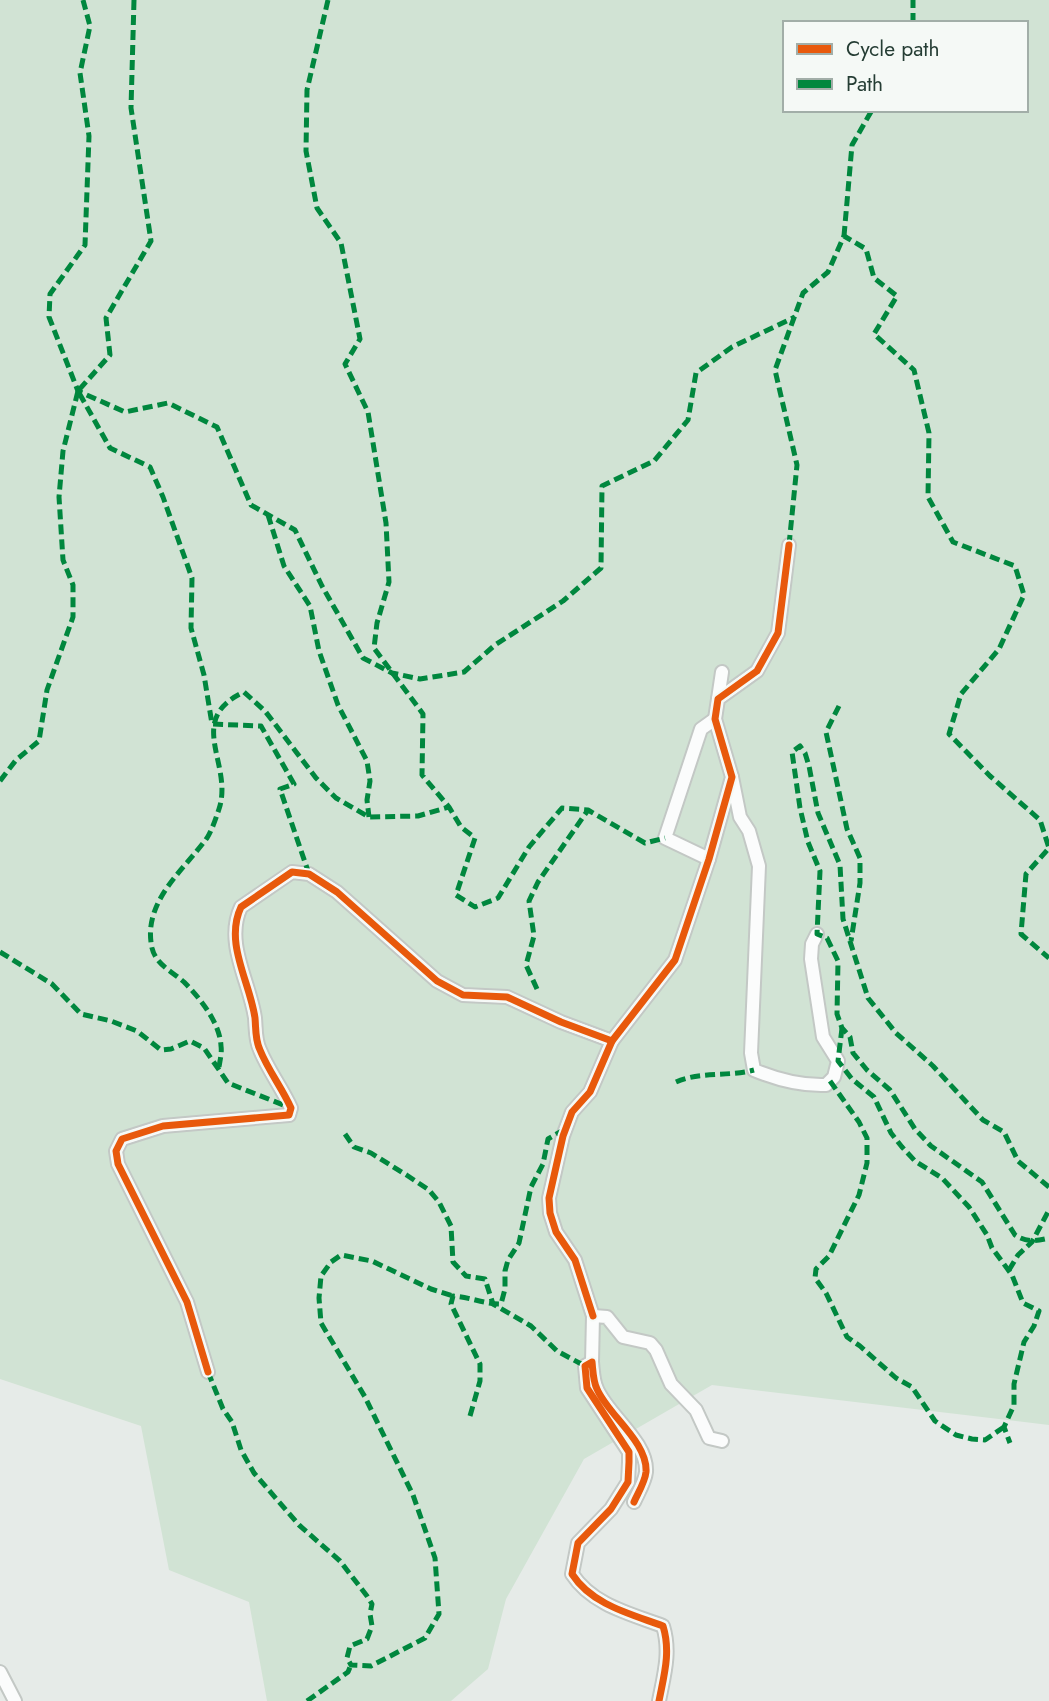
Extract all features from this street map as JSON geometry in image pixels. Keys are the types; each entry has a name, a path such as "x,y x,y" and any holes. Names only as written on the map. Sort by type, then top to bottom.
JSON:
{"street":[{"path":"718,699 757,671 778,633 789,545"},
{"path":"722,672 715,719 732,777 740,817 749,831 759,866 751,1053 754,1070 773,1078 812,1086 826,1085 834,1077 838,1061 823,1037 811,959 812,944 817,934"},
{"path":"709,859 665,838 701,729 715,719"},
{"path":"634,1502 646,1475 646,1464 641,1448 595,1387 592,1362 593,1316 575,1260 556,1232 548,1198 563,1136 572,1112 590,1092 612,1041 675,960 709,859 732,777"},
{"path":"208,1372 187,1303 118,1164 116,1151 122,1139 163,1126 289,1115 291,1108 259,1050 255,1033 255,1018 237,949 236,927 241,907 292,872 309,874 337,892 437,981 463,995 507,997 561,1022 612,1041"},
{"path":"593,1316 607,1317 623,1337 650,1343 664,1364 671,1384 696,1410 709,1438 722,1441"},
{"path":"592,1362 585,1366 587,1388 629,1452 628,1482 611,1509 578,1543 572,1574 578,1583 609,1606 663,1626 668,1642 667,1663 659,1701"},
{"path":"0,1672 15,1701"}],"green space":[{"path":"0,0 1049,0 1049,1425 712,1385 584,1459 506,1599 488,1669 451,1701 267,1701 249,1602 169,1570 141,1426 0,1379"}],"marked path":[{"path":"83,0 90,26 80,73 89,136 85,245 50,294 49,317 78,391 125,412 168,403 217,427 251,505 295,530 322,586 363,658 392,673 420,679 464,672 495,645 563,601 601,568 602,486 654,461 688,420 696,373 732,347 795,317"},
{"path":"134,0 131,108 151,241 106,318 110,355 78,391 110,448 150,467 192,578 191,628 204,675 212,724 261,726 294,784 280,789 309,874"},
{"path":"328,0 307,90 306,151 317,208 341,243 360,339 345,364 368,412 386,523 389,582 377,623 374,648 423,714 422,775 449,807 461,827 475,838 456,895 475,907 498,898 529,847 562,808 588,810 645,843 665,838"},
{"path":"913,0 913,21"},
{"path":"844,236 852,145 871,112"},
{"path":"789,545 797,465 775,370 803,293 828,272 844,236 866,249 874,278 897,296 874,334 914,370 929,433 928,497 953,542 1015,566 1024,595 999,649 961,694 949,734 990,776 1040,820 1049,848 1026,874 1021,934 1049,958"},
{"path":"0,781 16,760 39,741 47,690 73,617 73,585 63,560 59,497 63,451 78,391"},
{"path":"268,515 284,566 310,606 319,651 338,705 367,761 370,781 367,800 369,817"},
{"path":"219,1067 220,1037 213,1020 190,988 157,959 152,948 151,931 159,902 176,875 207,838 219,809 222,792 214,729 217,716 226,703 244,692 265,711 316,778 336,798 369,817 418,816 449,807"},
{"path":"839,706 826,732 847,829 860,858 860,883 851,941"},
{"path":"1049,1187 1018,1161 1004,1132 983,1120 933,1066 896,1033 868,998 843,919 840,865 818,813 809,766 800,746 792,752 800,808 808,842 820,871 817,934 827,938 838,961 837,1014 842,1028 850,1037 853,1053 867,1070 890,1090 915,1129 931,1146 982,1182 1015,1235 1032,1241 1049,1238"},
{"path":"537,989 526,965 534,936 529,901 538,882 588,810"},
{"path":"0,952 52,984 81,1014 137,1031 161,1050 190,1041 204,1048 228,1083 291,1108"},
{"path":"842,1028 838,1061 852,1079 874,1097 891,1133 902,1147 915,1161 942,1178 969,1207 992,1248 1012,1275 1023,1303 1039,1311 1024,1342 1014,1384 1014,1405 1004,1427 1010,1443"},
{"path":"676,1082 695,1076 754,1070"},
{"path":"830,1081 867,1138 867,1163 859,1195 829,1256 816,1269 815,1278 826,1293 847,1337 896,1378 912,1387 935,1421 956,1435 972,1439 985,1440 1004,1427"},
{"path":"470,1416 480,1381 480,1364 451,1304 453,1296 501,1304 508,1260 519,1243 531,1187 543,1164 548,1139 565,1129"},
{"path":"345,1134 354,1147 371,1153 429,1190 439,1202 451,1226 453,1262 466,1276 485,1279 493,1304 531,1326 557,1351 585,1366"},
{"path":"1009,1270 1018,1255 1032,1242 1049,1210"},
{"path":"208,1372 223,1409 232,1422 241,1450 254,1473 299,1525 340,1561 372,1604 372,1626 367,1639 350,1646 347,1658 351,1665 371,1666 425,1638 439,1614 435,1558 413,1495 365,1397 321,1323 321,1276 331,1262 341,1255 372,1261 431,1289 453,1296"},
{"path":"307,1701 348,1672 351,1665"}],"cycle path":[{"path":"612,1041 675,960 709,859 732,777 715,719 718,699 757,671 778,633 789,545"},
{"path":"208,1372 187,1302 118,1164 116,1151 122,1139 163,1126 289,1115 291,1108 258,1046 255,1018 235,934 241,907 292,872 309,874 337,892 437,981 463,995 507,997 561,1022 612,1041 590,1092 572,1112 563,1136 549,1198 556,1232 575,1260 593,1316"},
{"path":"634,1502 643,1484 645,1461 634,1439 602,1399 594,1379 592,1362 585,1366 587,1388 629,1452 628,1482 611,1509 578,1543 572,1574 580,1585 601,1601 663,1626 667,1654 659,1701"}]}
